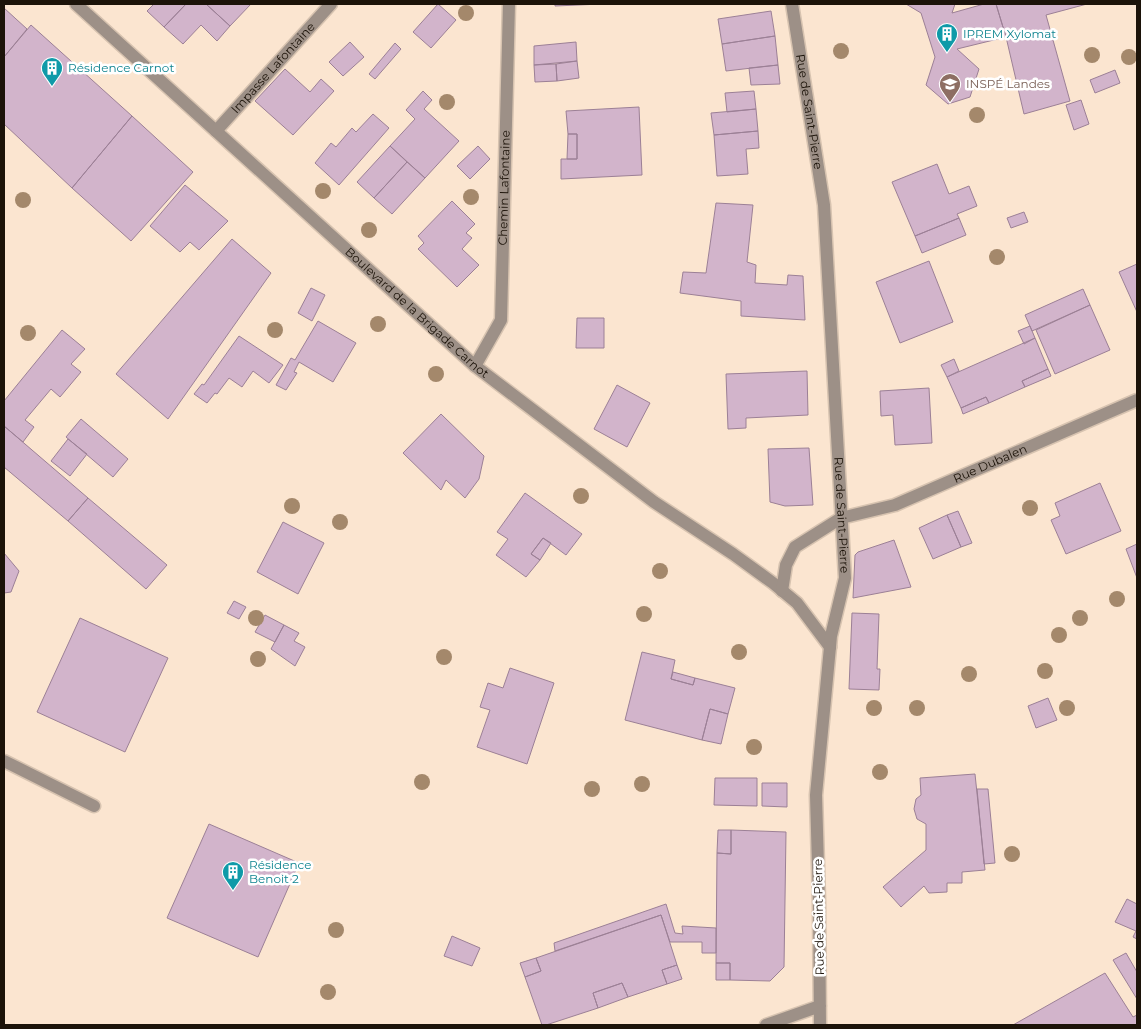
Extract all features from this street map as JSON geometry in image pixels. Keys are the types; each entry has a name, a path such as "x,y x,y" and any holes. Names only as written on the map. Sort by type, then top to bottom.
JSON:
{"street":[{"name":"Boulevard de la Brigade Carnot","path":"76,4 475,366 654,502 733,554 782,590 797,603 830,647"},
{"name":"Impasse Lafontaine","path":"216,132 330,4"},
{"name":"Chemin Lafontaine","path":"475,366 501,320 509,4"},
{"name":"Rue de Saint-Pierre","path":"792,4 824,205 845,578 831,636 816,795 820,1025"},
{"name":"Rue Dubalen","path":"841,518 895,506 1137,400"},
{"path":"782,590 786,565 795,547 841,518"},
{"path":"4,761 94,806"},
{"path":"766,1025 820,1006"}],"building":[{"path":"154,4 186,4 164,27 147,11"},
{"path":"186,4 206,4 230,26 217,41 201,25 183,44 164,27"},
{"path":"206,4 251,4 230,26"},
{"path":"438,4 456,20 431,48 413,32"},
{"path":"555,4 601,4 555,6"},
{"name":"IPREM Xylomat","path":"906,4 955,4 952,13 984,4 996,4 1006,37 957,49 979,69 970,97 948,104 926,85 935,57 921,13"},
{"path":"996,4 1087,4 1046,15 1070,101 1024,114 1006,37"},
{"path":"4,8 27,29 4,57"},
{"path":"771,11 775,36 722,44 718,19"},
{"name":"Résidence Carnot","path":"31,25 132,116 72,188 4,124 4,57"},
{"path":"775,36 778,65 726,71 722,44"},
{"path":"350,42 364,57 343,76 329,62"},
{"path":"576,42 577,61 534,65 534,46"},
{"path":"395,43 401,49 375,79 369,74"},
{"path":"577,61 579,78 557,81 556,64"},
{"path":"556,64 557,81 535,82 534,65"},
{"path":"778,65 780,84 751,85 749,68"},
{"path":"285,69 310,92 321,79 334,91 293,135 255,101"},
{"path":"1115,70 1120,83 1095,93 1090,80"},
{"path":"423,91 432,100 424,109 459,141 425,178 390,146 415,119 406,110"},
{"path":"754,91 756,109 727,112 725,93"},
{"path":"1081,100 1089,124 1074,130 1066,105"},
{"path":"639,107 642,175 561,179 561,159 577,159 577,134 568,134 566,111"},
{"path":"756,109 758,131 714,135 711,113"},
{"path":"373,114 389,128 339,185 315,163 331,143 336,147 352,128 356,132"},
{"path":"132,116 193,172 131,241 72,188"},
{"path":"758,131 759,148 746,149 748,174 717,176 714,135"},
{"path":"568,134 577,134 577,159 567,159"},
{"path":"390,146 407,162 374,198 357,182"},
{"path":"478,146 490,159 470,179 457,166"},
{"path":"407,162 425,178 392,214 374,198"},
{"path":"937,164 949,194 969,186 977,206 957,214 959,218 915,236 892,182"},
{"path":"185,185 228,221 199,250 190,242 180,252 150,226"},
{"path":"452,201 475,224 466,233 472,238 462,249 479,265 457,287 418,249 424,243 418,236"},
{"path":"716,203 753,205 747,262 756,265 755,283 787,285 788,275 803,276 805,320 741,316 741,301 680,293 683,272 706,273"},
{"path":"1024,212 1028,222 1011,228 1007,218"},
{"path":"959,218 966,235 922,253 915,236"},
{"path":"232,239 271,273 168,419 116,374"},
{"path":"929,261 953,322 900,343 876,282"},
{"path":"1137,264 1137,312 1119,272"},
{"path":"311,288 325,295 312,321 298,313"},
{"path":"1083,289 1090,305 1032,331 1025,315"},
{"path":"1090,305 1110,350 1055,374 1036,330"},
{"path":"577,318 604,318 604,348 576,348"},
{"path":"318,321 356,343 333,382 299,362 294,372 297,373 286,390 276,385 291,358 295,360"},
{"path":"1030,326 1035,338 1024,344 1018,331"},
{"path":"62,330 85,349 71,364 81,372 60,397 51,389 25,420 34,427 23,442 4,426 4,401"},
{"path":"239,336 283,365 269,383 253,371 242,387 229,378 217,394 215,393 207,403 194,394 202,384 204,385"},
{"path":"1035,338 1048,369 1022,381 1025,387 989,403 986,397 961,408 947,377"},
{"path":"954,359 959,371 947,377 941,365"},
{"path":"1048,369 1051,376 1025,387 1022,381"},
{"path":"807,371 808,415 746,418 746,428 728,429 726,374"},
{"path":"617,385 650,403 627,447 594,429"},
{"path":"929,388 932,443 895,445 893,415 881,416 880,391"},
{"path":"986,397 989,403 963,414 961,408"},
{"path":"441,414 484,456 479,479 465,498 446,480 441,490 403,453"},
{"path":"81,419 128,459 113,477 66,437"},
{"path":"4,426 88,498 68,521 4,467"},
{"path":"68,439 87,454 70,476 51,461"},
{"path":"809,448 813,505 785,506 770,502 768,449"},
{"path":"1100,483 1121,531 1066,554 1051,520 1060,516 1055,503"},
{"path":"525,493 582,534 566,555 543,538 531,554 540,560 526,577 496,555 508,539 497,532"},
{"path":"88,498 167,565 146,589 68,521"},
{"path":"958,511 972,543 961,547 947,515"},
{"path":"947,515 961,547 933,559 919,528"},
{"path":"283,522 324,543 298,594 257,572"},
{"path":"543,538 551,543 540,560 531,554"},
{"path":"894,540 911,587 853,598 855,555 858,552"},
{"path":"1137,544 1137,578 1126,549"},
{"path":"4,553 19,571 11,592 4,593"},
{"path":"234,601 246,607 239,619 227,613"},
{"path":"852,613 879,614 877,669 880,669 879,690 849,689"},
{"path":"265,615 284,625 275,642 255,632"},
{"path":"80,618 168,658 125,752 37,712"},
{"path":"284,625 299,633 294,641 305,647 295,666 271,649"},
{"path":"642,652 675,660 671,679 693,685 695,678 735,688 728,714 710,709 702,740 625,720"},
{"path":"510,668 554,683 527,764 477,747 490,710 480,707 488,683 503,688"},
{"path":"673,672 695,678 693,685 671,679"},
{"path":"1048,698 1057,720 1036,728 1028,706"},
{"path":"710,709 728,714 721,744 702,740"},
{"path":"975,774 985,870 962,872 962,883 947,883 947,892 929,893 924,886 901,907 883,887 926,850 926,824 917,819 914,809 916,799 921,795 920,778"},
{"path":"715,778 757,778 757,806 714,805"},
{"path":"762,783 787,783 787,807 762,806"},
{"path":"977,789 988,789 995,863 984,864"},
{"name":"Résidence Benoit 2","path":"209,824 299,863 258,957 167,918"},
{"path":"718,830 731,830 731,854 717,853"},
{"path":"731,830 786,832 784,967 770,981 730,980 730,963 716,963 717,853 731,854"},
{"path":"1127,899 1137,904 1137,939 1133,937 1136,931 1115,922"},
{"path":"666,904 675,933 683,934 682,926 716,928 716,953 702,953 702,942 670,942 661,915 555,951 554,943"},
{"path":"661,915 677,965 662,970 667,984 628,997 622,983 593,993 598,1008 542,1025 525,977 541,971 536,958"},
{"path":"452,936 480,948 472,966 444,956"},
{"path":"1126,953 1137,972 1137,999 1113,960"},
{"path":"536,958 541,971 525,977 520,963"},
{"path":"716,963 730,963 730,980 716,980"},
{"path":"677,965 682,979 667,984 662,970"},
{"path":"1105,973 1133,1017 1137,1015 1137,1025 1013,1025"},
{"path":"622,983 628,997 598,1008 593,993"}],"place":[{"name":"IPREM Xylomat","path":"947,53"},
{"name":"Résidence Carnot","path":"52,87"},
{"name":"INSPÉ Landes","path":"950,103"},
{"name":"Résidence Benoit 2","path":"233,891"}]}
